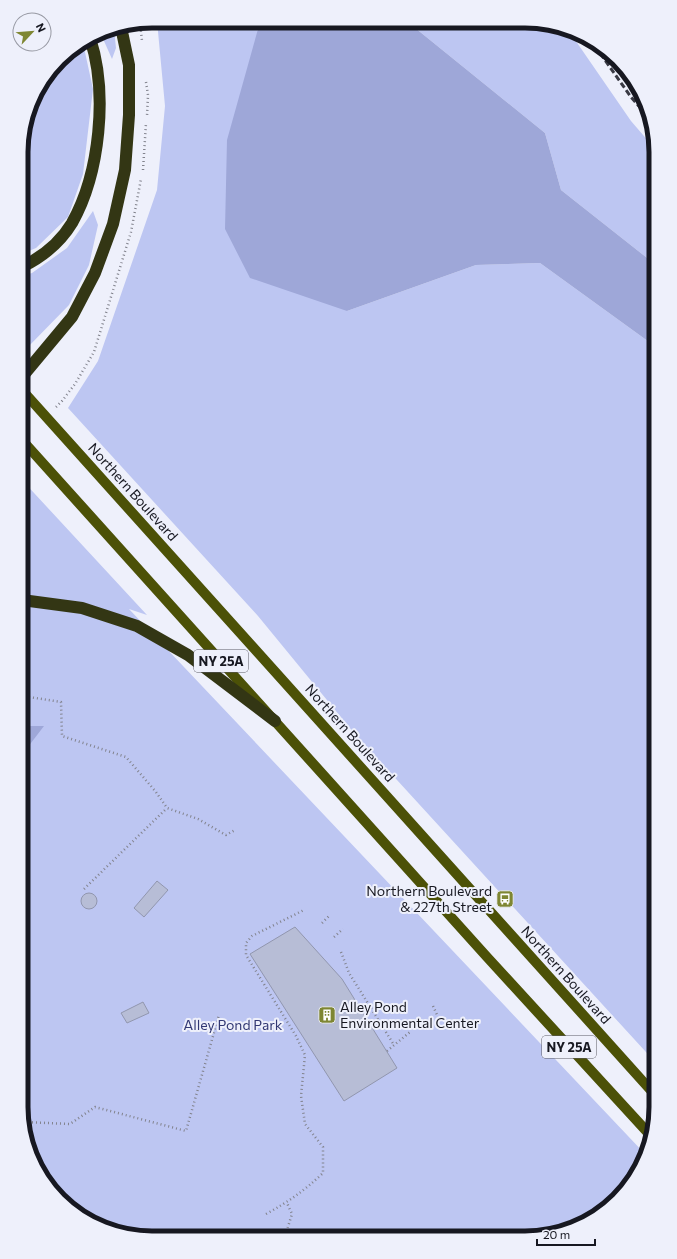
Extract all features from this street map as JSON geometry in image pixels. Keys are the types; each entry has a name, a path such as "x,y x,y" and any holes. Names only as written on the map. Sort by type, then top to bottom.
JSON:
{"highway":[{"path":"28,370 72,317 95,273 113,224 125,170 129,115 129,65 122,32"},
{"path":"28,264 50,249 71,223 83,198 92,169 98,138 100,94 95,53 92,44"},
{"path":"28,601 82,608 137,626 188,655 275,721"}],"main road":[{"name":"Northern Boulevard","path":"28,397 649,1088"},
{"name":"NY 25A","path":"28,447 487,958 647,1131"}],"path":[{"path":"28,697 61,702 62,736 126,757 156,792 167,808 198,819 226,835 235,830"},
{"path":"84,889 167,808"},
{"path":"266,1214 287,1203 306,1190 323,1173 323,1147 305,1124 301,1096 306,1055 296,1036 246,955 246,943 252,936 304,910"},
{"path":"322,923 330,915"},
{"path":"334,936 343,929"},
{"path":"342,952 349,973 394,1045"},
{"path":"433,1006 438,1017"},
{"path":"29,1122 70,1124 95,1108 186,1131 218,1015"},
{"path":"387,1050 410,1032"},
{"path":"286,1231 292,1214 287,1203"}],"green space":[{"path":"158,28 257,28 347,311 476,265 540,263 649,342 649,1055 354,733 258,616 68,408 98,361 157,190 165,106"},
{"path":"415,28 541,29 549,30 574,39 631,121 648,141 649,259 561,190 545,133"},
{"path":"115,34 116,48 112,59 103,39"},
{"path":"84,48 93,89 83,174 68,217 36,248 28,251 28,152 32,120 37,105 49,83 70,59"},
{"path":"93,211 98,225 89,265 69,305 28,347 28,274 32,273 67,248"},
{"name":"Alley Pond Park","path":"28,486 147,615 129,609 641,1150 628,1176 607,1200 580,1218 549,1229 541,1230 152,1231 120,1227 105,1222 83,1210 59,1189 41,1162 35,1147 30,1131 28,1107"}],"shaded area":[{"path":"415,28 545,133 561,190 649,259 649,342 540,263 476,265 347,311 250,278 225,229 227,140 258,29"},
{"path":"28,726 44,726 28,747"}],"building":[{"path":"157,881 168,890 144,917 134,908"},
{"path":"89,893 96,898 97,901 92,908 89,909 82,904 81,901 86,894"},
{"name":"Alley Pond Environmental Center","path":"295,927 342,979 397,1068 344,1101 250,954"},
{"path":"143,1002 149,1013 127,1023 121,1013"}],"railway":[{"path":"601,54 640,108"}],"place":[{"name":"Northern Boulevard & 227th Street","path":"505,899"},
{"name":"Alley Pond Environmental Center","path":"327,1015"}]}
